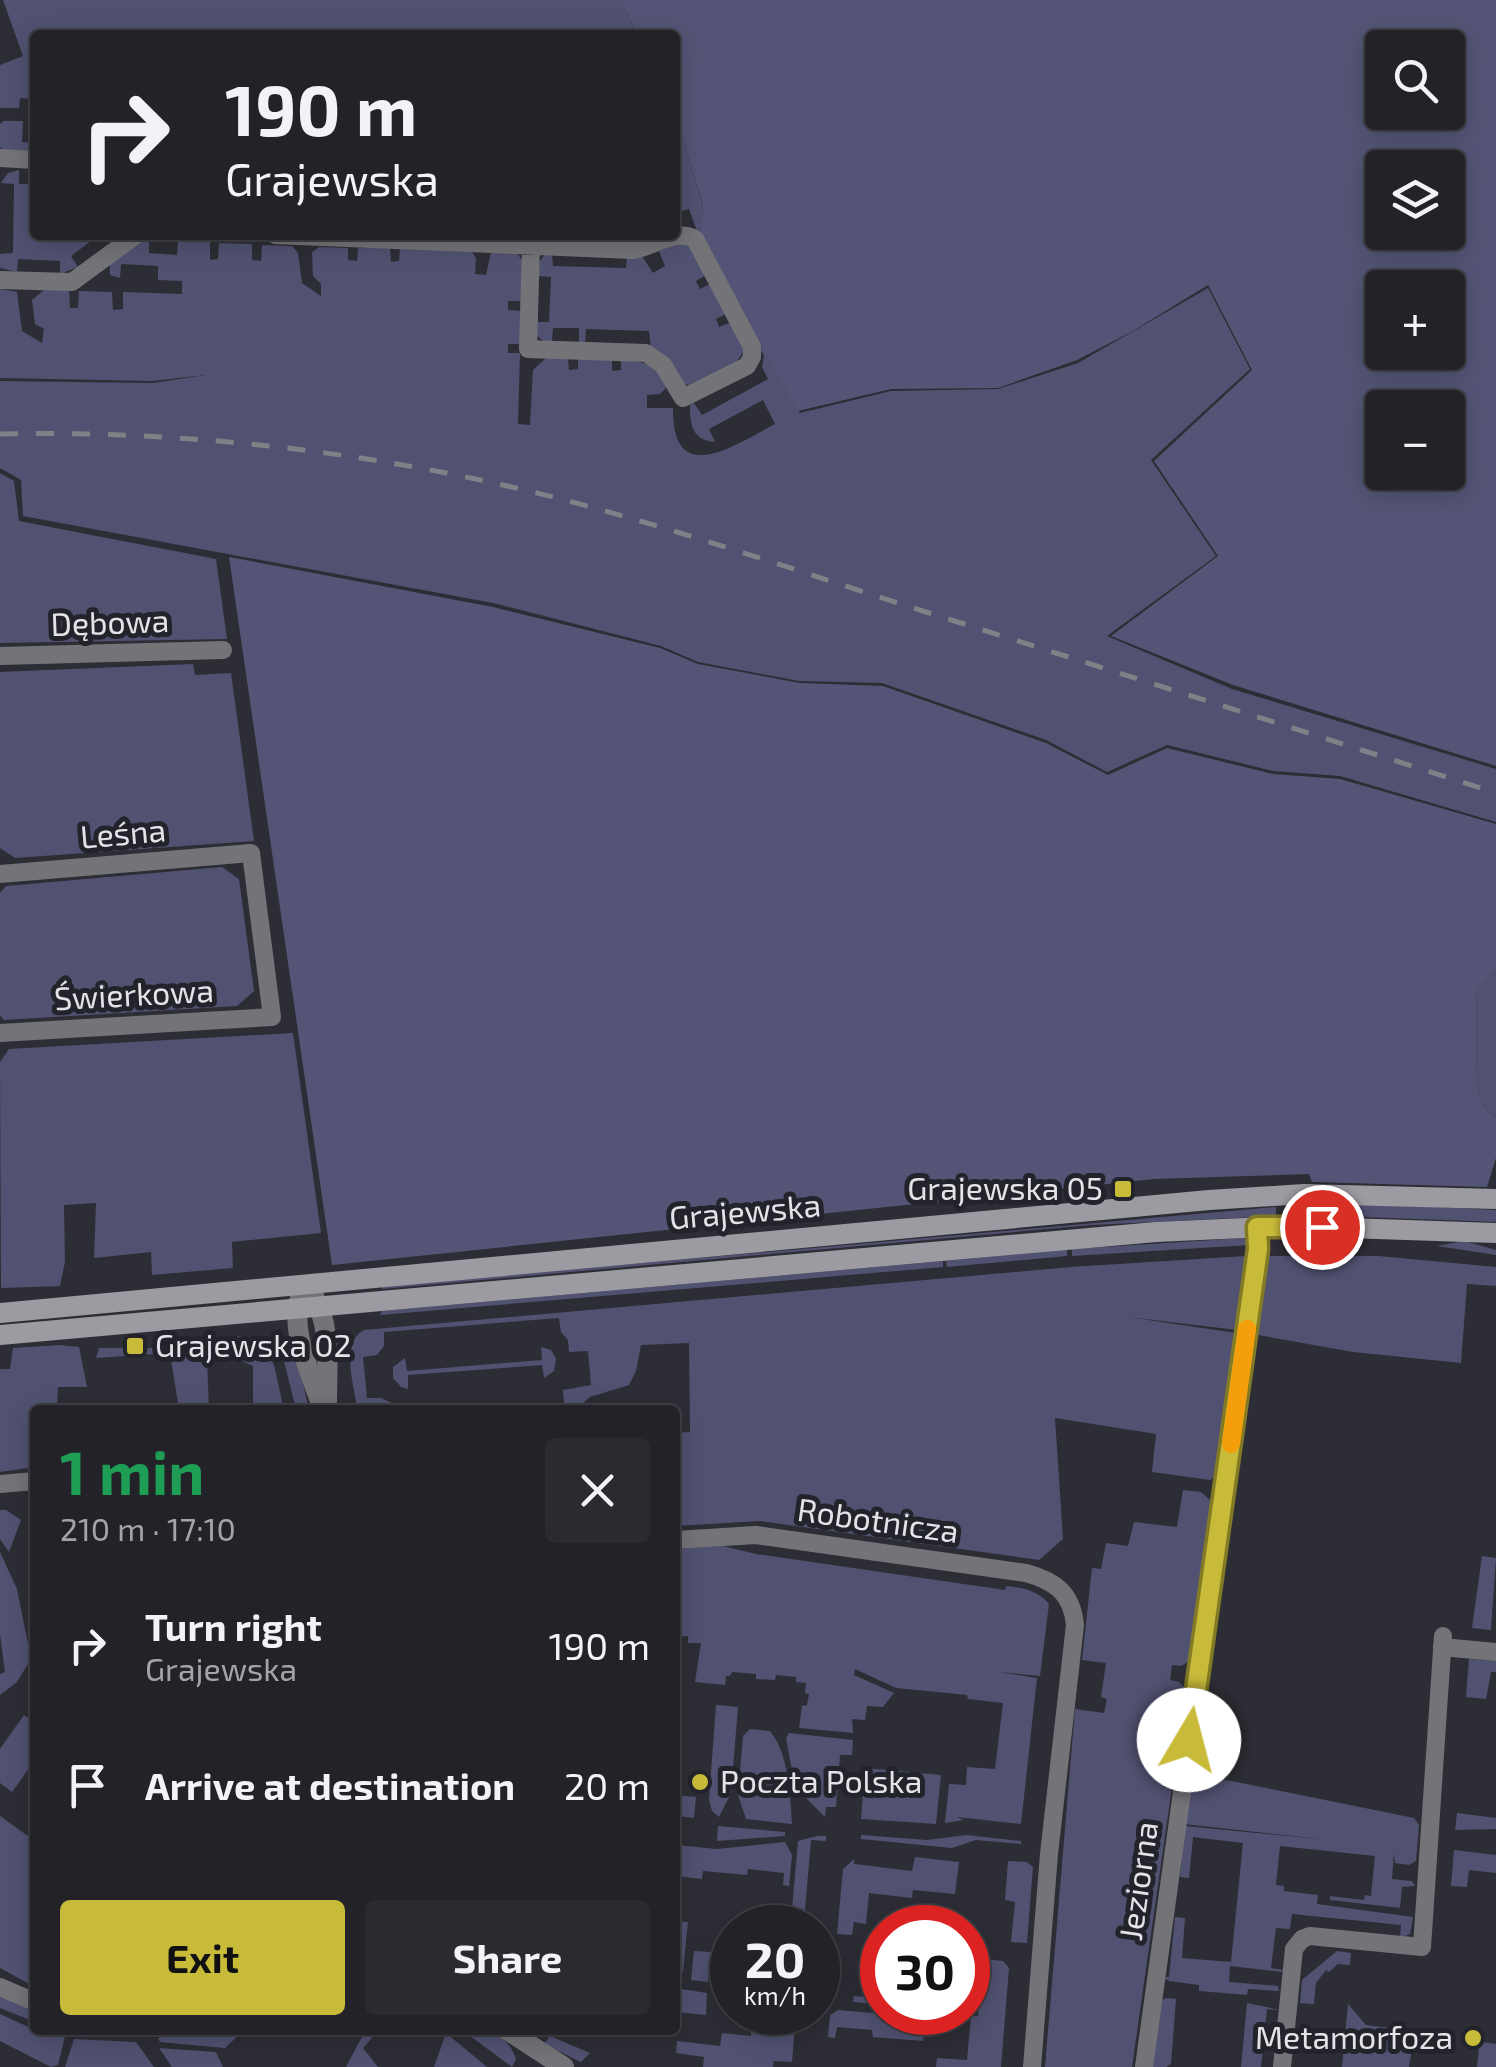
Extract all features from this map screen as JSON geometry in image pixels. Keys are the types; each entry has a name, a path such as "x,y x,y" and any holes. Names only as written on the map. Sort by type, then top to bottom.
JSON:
{"main road":[{"name":"Grajewska","path":"0,1313 1253,1197 1400,1194 1496,1198"},
{"name":"Grajewska","path":"0,1334 1156,1232 1257,1227 1496,1233"}],"street":[{"path":"0,158 30,160"},
{"path":"531,245 528,350 646,353 662,365 683,398 747,366 752,347 695,239 680,234"},
{"path":"0,280 72,282 129,240"},
{"path":"402,240 633,250 667,240"},
{"name":"Dębowa","path":"0,656 222,650"},
{"name":"Leśna","path":"0,874 250,853 272,1017"},
{"name":"Świerkowa","path":"0,1033 272,1017"},
{"name":"Jeziorna","path":"1144,2067 1255,1268 1257,1227"},
{"path":"306,1283 319,1304 326,1337 325,1405"},
{"path":"306,1283 296,1306 301,1341 323,1405"},
{"path":"0,1484 30,1481"},
{"name":"Robotnicza","path":"680,1540 756,1534 1026,1572 1047,1579 1066,1594 1075,1625 1049,1854 1032,2067"},
{"path":"1282,2067 1294,1949 1302,1939 1310,1936 1422,1947 1442,1642 1496,1652"},
{"path":"0,1987 30,2000"},
{"path":"515,2035 564,2067"}],"shaded area":[{"path":"3,0 621,0 635,30 30,30 30,99 20,98 19,108 0,108 0,65 23,56"},
{"path":"621,0 1496,0 1496,766 1233,685 1111,636 1218,556 1154,461 1252,370 1208,285 1077,360 998,388 891,389 798,411 699,233 703,206 680,130 680,30 635,30"},
{"path":"23,121 22,142 30,143 30,154 5,152 0,147 0,124"},
{"path":"680,130 703,207 699,233 800,413 891,391 998,389 1078,363 1208,288 1250,369 1151,460 1216,556 1107,636 1232,689 1496,769 1496,822 1340,776 1273,771 1167,745 1107,772 1046,740 882,683 799,681 698,662 661,646 493,603 23,516 21,480 0,468 0,381 153,383 206,375 152,381 0,378 0,289 17,292 22,331 42,343 44,329 35,324 32,300 44,290 69,290 70,308 78,308 79,291 112,292 113,310 123,309 123,292 182,294 182,281 158,280 158,266 121,264 120,278 110,275 110,264 143,240 149,240 149,253 177,255 178,241 210,242 210,260 218,259 219,243 252,244 252,260 261,261 262,245 292,246 298,253 302,283 321,296 321,284 313,276 312,252 319,247 348,248 348,260 357,261 358,248 390,248 391,262 399,261 400,248 472,252 476,258 475,274 486,275 491,252 516,252 522,260 521,301 508,301 508,310 521,311 520,344 508,344 508,353 520,353 518,424 530,425 533,370 546,358 568,358 569,370 578,369 578,359 612,359 612,371 621,370 621,360 644,363 663,380 666,388 660,394 647,395 647,408 673,408 675,433 683,448 695,454 725,449 775,424 763,400 709,429 715,442 701,438 692,425 690,405 694,403 702,415 768,379 762,367 764,356 697,231 689,209 680,212"},
{"path":"19,170 19,184 30,184 30,240 92,240 71,256 78,267 60,274 60,261 18,259 17,272 0,268 0,254 13,253 14,184 1,183 8,173"},
{"path":"678,242 690,244 708,274 696,281 700,289 712,283 728,313 716,319 719,327 732,322 744,351 736,363 689,385 651,348 649,331 586,329 585,342 579,342 579,328 553,328 552,341 537,336 536,322 549,322 551,277 538,276 539,262 546,253 552,253 553,266 626,268 627,255 642,256 653,273 665,266 659,251"},
{"path":"0,473 14,481 19,521 216,559 227,639 0,643"},
{"path":"229,557 493,607 660,648 698,664 800,683 883,686 1046,743 1108,775 1167,748 1273,774 1340,779 1496,824 1496,969 1476,989 1477,1089 1484,1107 1496,1118 1496,1158 1487,1187 1312,1182 1309,1174 1154,1179 332,1265"},
{"path":"193,664 195,675 231,673 254,841 15,858 0,848 0,672"},
{"path":"222,867 239,879 254,991 237,1006 4,1020 0,1015 0,893 6,886"},
{"path":"1496,969 1496,1118 1484,1107 1477,1089 1476,988"},
{"path":"293,1033 321,1233 232,1242 233,1268 152,1275 151,1252 94,1258 96,1203 64,1205 65,1262 60,1286 1,1288 0,1062 9,1049"},
{"path":"1309,1206 1496,1210 1496,1222 1309,1215"},
{"path":"1276,1207 1276,1216 1092,1225 382,1289 382,1286"},
{"path":"1244,1238 1249,1245 1072,1256 1072,1249"},
{"path":"1464,1241 1496,1250 1496,1255 1437,1246"},
{"path":"1067,1249 1067,1256 947,1267 946,1261"},
{"path":"1247,1256 1237,1330 1128,1317 1236,1333 1215,1476 1210,1480 1152,1472 1156,1434 1055,1418 1063,1539 1039,1560 760,1521 680,1526 680,1433 690,1432 689,1343 641,1345 629,1385 590,1397 581,1405 546,1405 564,1403 563,1390 591,1385 588,1351 569,1352 559,1318 384,1332 384,1346 377,1355 363,1357 367,1398 381,1398 392,1405 356,1405 350,1355 356,1336 364,1330 1071,1267"},
{"path":"1265,1256 1378,1256 1496,1267 1496,1286 1467,1284 1461,1363 1353,1352 1258,1335"},
{"path":"943,1261 943,1267 380,1315 382,1311"},
{"path":"243,1336 265,1348 274,1365 283,1405 253,1405 253,1366 208,1346 207,1340"},
{"path":"178,1344 207,1359 209,1405 178,1405 170,1353 96,1358 99,1348 130,1351"},
{"path":"79,1347 87,1387 58,1387 57,1405 30,1405 30,1468 0,1472 0,1369 10,1369 13,1348"},
{"path":"541,1347 551,1350 556,1359 554,1371 544,1378 542,1365 408,1375 408,1389 393,1378 393,1367 405,1358 407,1371 542,1360"},
{"path":"294,1350 308,1405 295,1405 284,1361"},
{"path":"1183,1490 1201,1492 1211,1501 1190,1661 1172,1665 1170,1680 1186,1689 1132,2067 1045,2067 1075,1709 1104,1713 1107,1699 1101,1697 1106,1663 1082,1660 1092,1568 1101,1569 1106,1543 1128,1546 1134,1522 1177,1527"},
{"path":"0,1510 21,1520 9,1552 0,1539"},
{"path":"723,1546 1005,1590 1006,1586 1019,1588 1044,1599 1049,1604 1040,1676 999,1672 1037,1678 1021,1824 957,1817 964,1820 945,1823 949,1784 966,1785 967,1767 995,1769 1003,1703 896,1688 855,1669 854,1675 894,1693 883,1707 867,1706 865,1720 852,1719 853,1733 799,1728 802,1706 807,1705 809,1694 805,1693 806,1683 796,1682 796,1677 756,1679 756,1674 732,1672 726,1676 725,1685 695,1682 701,1643 688,1643 688,1636 680,1637 680,1549"},
{"path":"0,1552 17,1589 30,1661 17,1682 0,1695 0,1674 5,1672 0,1634"},
{"path":"1482,1556 1496,1558 1491,1630 1472,1628"},
{"path":"1469,1659 1496,1661 1486,1699 1466,1697"},
{"path":"716,1705 738,1707 731,1793 719,1817 709,1800"},
{"path":"24,1715 30,1719 30,1767 12,1792 0,1783 0,1749"},
{"path":"750,1729 770,1731 781,1751 792,1824 746,1819 738,1795 743,1736"},
{"path":"789,1733 853,1740 852,1755 840,1755 836,1807 826,1807 825,1817 795,1787 786,1738"},
{"path":"865,1768 941,1775 936,1824 861,1819"},
{"path":"1202,1775 1414,1818 1419,1825 1416,1861 1409,1865 1395,1863 1394,1853 1392,1879 1412,1881 1415,1886 1402,1887 1400,1908 1330,1900 1330,1896 1364,1900 1365,1895 1371,1896 1375,1856 1280,1846 1276,1885 1284,1886 1284,1891 1318,1895 1317,1904 1413,1917 1410,1934 1400,1938 1401,1925 1292,1914 1290,1929 1276,1928 1271,1968 1282,1972 1230,1966 1229,1982 1278,1986 1279,1991 1248,1989 1247,1995 1199,1991 1199,1985 1163,1977 1169,1977 1175,1917 1185,1918 1182,1958 1231,1962 1243,1843 1193,1837 1189,1878 1180,1877 1185,1826 1330,1840 1184,1824 1190,1783"},
{"path":"680,1795 696,1797 694,1818 680,1817"},
{"path":"1457,1813 1496,1818 1496,1829 1455,1830"},
{"path":"0,1816 30,1837 30,1984 0,1968"},
{"path":"718,1826 785,1832 785,1836 717,1841"},
{"path":"861,1835 927,1840 967,1835 1021,1844 976,1840 952,1848 861,1839"},
{"path":"826,1836 826,1841 811,1840 805,1905 792,1905 798,1841"},
{"path":"785,1842 792,1855 789,1886 783,1885 784,1873 748,1869 747,1875 703,1871 702,1879 680,1877 680,1845 717,1849"},
{"path":"1454,1850 1496,1855 1496,1873 1469,1870 1467,1887 1451,1886"},
{"path":"915,1857 959,1862 955,1894 913,1890 912,1898 869,1893 868,1905 860,1905 860,1923 854,1922 852,1935 840,1934 843,1869 854,1859 854,1864 912,1871"},
{"path":"1008,1861 1027,1862 1033,1867 1027,1943 1011,1942 1015,1902 1005,1900"},
{"path":"680,1921 688,1922 680,1974"},
{"path":"694,1951 710,1952 708,1982 691,1980"},
{"path":"1337,1951 1351,1953 1350,1965 1338,1964 1329,1972 1326,1970 1316,1983 1314,2004 1300,2003 1302,1980"},
{"path":"990,1960 1003,1961 1009,1968 1001,2067 936,2067 937,2058 967,2060 969,2035 990,2035"},
{"path":"680,1989 707,1993 706,2015 680,2012"},
{"path":"0,1996 30,2008 30,2020 0,2008"},
{"path":"1176,1999 1171,2064 1150,2067 1160,2001"},
{"path":"1247,2003 1280,2010 1267,2009 1261,2067 1241,2067"},
{"path":"1348,2004 1366,2025 1415,2031 1409,2067 1342,2067"},
{"path":"840,2010 860,2012 860,2029 840,2027"},
{"path":"0,2014 30,2028 30,2035 65,2036 58,2065 51,2067 0,2041"},
{"path":"239,2035 225,2048 160,2042 158,2038"},
{"path":"363,2035 375,2035 363,2048 378,2067 346,2067"},
{"path":"448,2035 487,2067 434,2067"},
{"path":"469,2035 501,2038 516,2059 512,2067"},
{"path":"722,2035 794,2035 792,2062 774,2061 773,2067 703,2067 704,2057 676,2053 677,2041 720,2046"},
{"path":"873,2035 924,2035 923,2041"},
{"path":"550,2036 590,2053 581,2062 544,2044"},
{"path":"74,2039 136,2042 154,2067 65,2067"},
{"path":"1484,2042 1496,2044 1496,2067 1477,2067 1479,2047"},
{"path":"159,2048 216,2052 223,2067 172,2067"}],"railway":[{"path":"0,434 143,436 287,448 499,484 703,540 1496,793"}],"slow traffic":[{"path":"1231,1444 1247,1329"}],"place":[{"name":"Grajewska 05","path":"1123,1189"},
{"name":"Grajewska 02","path":"135,1346"},
{"name":"Poczta Polska","path":"700,1782"},
{"name":"Metamorfoza","path":"1473,2038"}],"route":[{"path":"1189,1740 1258,1249 1257,1227 1322,1227"}]}
